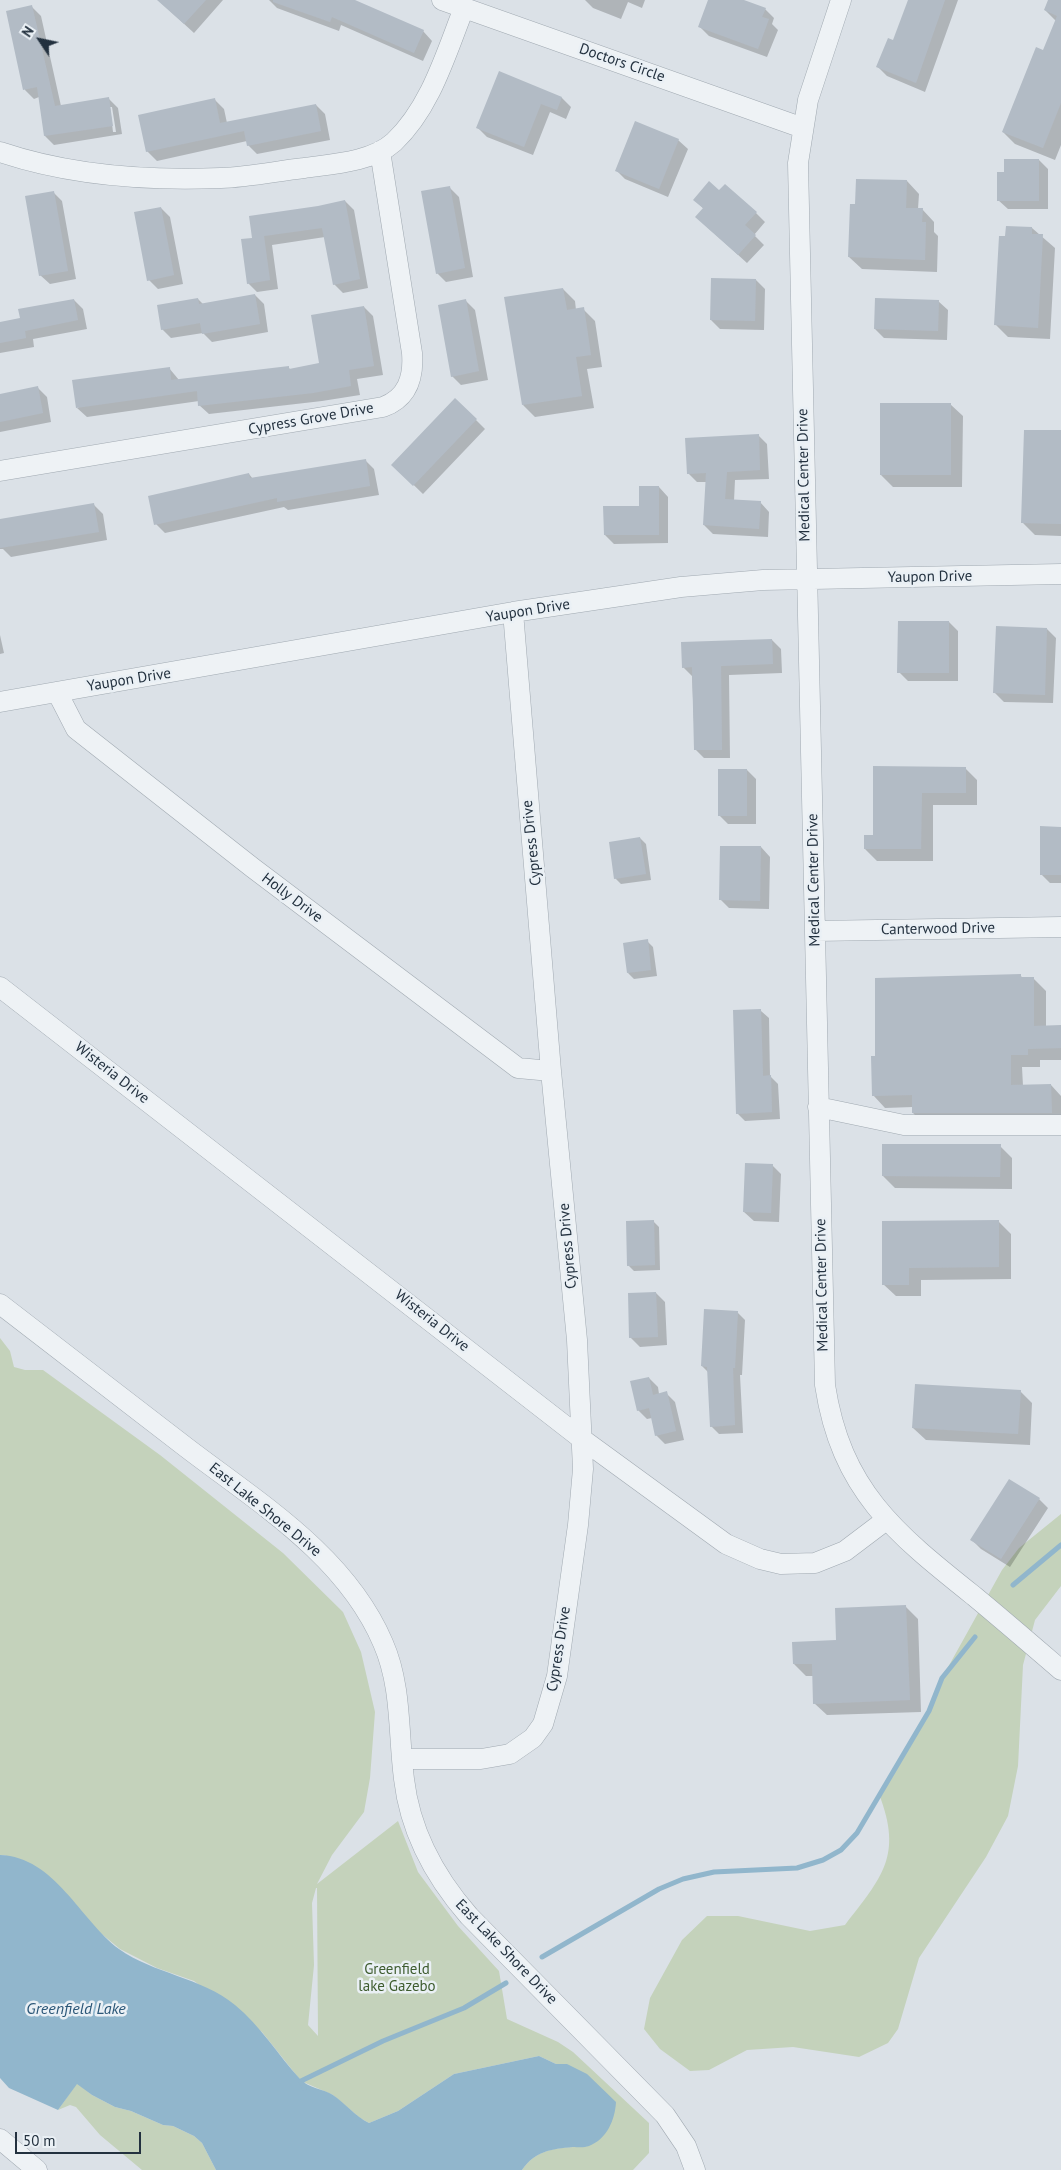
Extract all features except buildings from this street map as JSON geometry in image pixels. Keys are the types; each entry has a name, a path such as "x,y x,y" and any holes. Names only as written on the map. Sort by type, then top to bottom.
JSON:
{"street":[{"name":"Doctors Circle","path":"442,0 803,128"},
{"name":"Medical Center Drive","path":"841,0 808,100 798,163 823,1348 828,1402 836,1434 847,1462 866,1495 886,1520 928,1559 1061,1670"},
{"path":"0,152 70,170 110,176 223,178 338,163 380,151 393,142 408,126 425,99 436,80 464,8"},
{"name":"Cypress Grove Drive","path":"0,471 383,407 398,399 411,380 413,369 412,353 380,151"},
{"name":"Yaupon Drive","path":"0,702 513,612 681,587 738,582 1061,574"},
{"name":"Cypress Drive","path":"402,1758 481,1759 510,1754 533,1738 543,1724 557,1676 578,1525 582,1439 577,1340 551,1071 543,950 528,800 513,612"},
{"name":"Holly Drive","path":"57,692 76,729 261,874 518,1068 551,1071"},
{"name":"Canterwood Drive","path":"815,931 1061,927"},
{"name":"Wisteria Drive","path":"0,987 582,1439 712,1535 743,1554 760,1559 797,1565 831,1559 864,1538 886,1520"},
{"path":"818,1107 904,1125 1061,1125"},
{"name":"East Lake Shore Drive","path":"0,1304 298,1534 346,1582 366,1610 383,1642 390,1663 397,1694 407,1799 429,1860 443,1884 487,1936 659,2108 686,2146 695,2170"},
{"path":"0,2138 37,2170"}],"green space":[{"name":"Greenfield lake Gazebo","path":"0,1338 10,1351 14,1367 25,1370 43,1370 160,1455 283,1553 343,1612 361,1652 375,1712 370,1778 364,1812 332,1855 317,1884 398,1821 418,1872 458,1926 499,1971 507,2019 558,2042 573,2052 649,2123 649,2153 633,2170 522,2170 535,2156 543,2152 560,2148 588,2146 567,2064 556,2064 539,2056 454,2074 398,2111 369,2123 360,2118 333,2095 301,2081 262,2032 194,1981 157,1968 120,1949 5,1855 0,1855","holes":["317,1888 318,2036 308,2025 314,1965 312,1903"]},
{"path":"1061,1514 1061,1586 1035,1620 1023,1665 1018,1766 1008,1816 986,1857 919,1958 898,2029 888,2043 859,2057 793,2047 747,2050 709,2070 690,2071 660,2049 644,2029 650,1998 682,1940 707,1916 738,1916 810,1931 845,1925 878,1879 885,1865 889,1850 886,1815 879,1794 929,1711 942,1678 1002,1570 1019,1548"},
{"path":"77,2083 92,2095 115,2107 131,2111 163,2125 173,2126 194,2136 202,2143 216,2170 142,2170 100,2135 76,2107 70,2105 58,2110"}],"water":[{"name":"Greenfield Lake","path":"0,1855 19,1858 36,1866 52,1878 105,1937 119,1949 147,1964 207,1988 235,2005 269,2040 303,2082 333,2095 369,2123 398,2111 454,2074 539,2056 556,2064 567,2064 587,2074 616,2102 612,2122 601,2139 595,2143 585,2147 544,2152 532,2159 522,2170 216,2170 202,2143 194,2136 173,2126 163,2125 131,2111 115,2107 92,2095 77,2084 58,2110 9,2088 0,2078"}],"waterway":[{"path":"1013,1585 1061,1545"},
{"path":"542,1957 659,1889 683,1879 714,1872 797,1868 823,1860 841,1850 857,1833 929,1711 942,1678 975,1637"},
{"path":"304,2088 301,2081 383,2041 464,2008 506,1983"}]}
